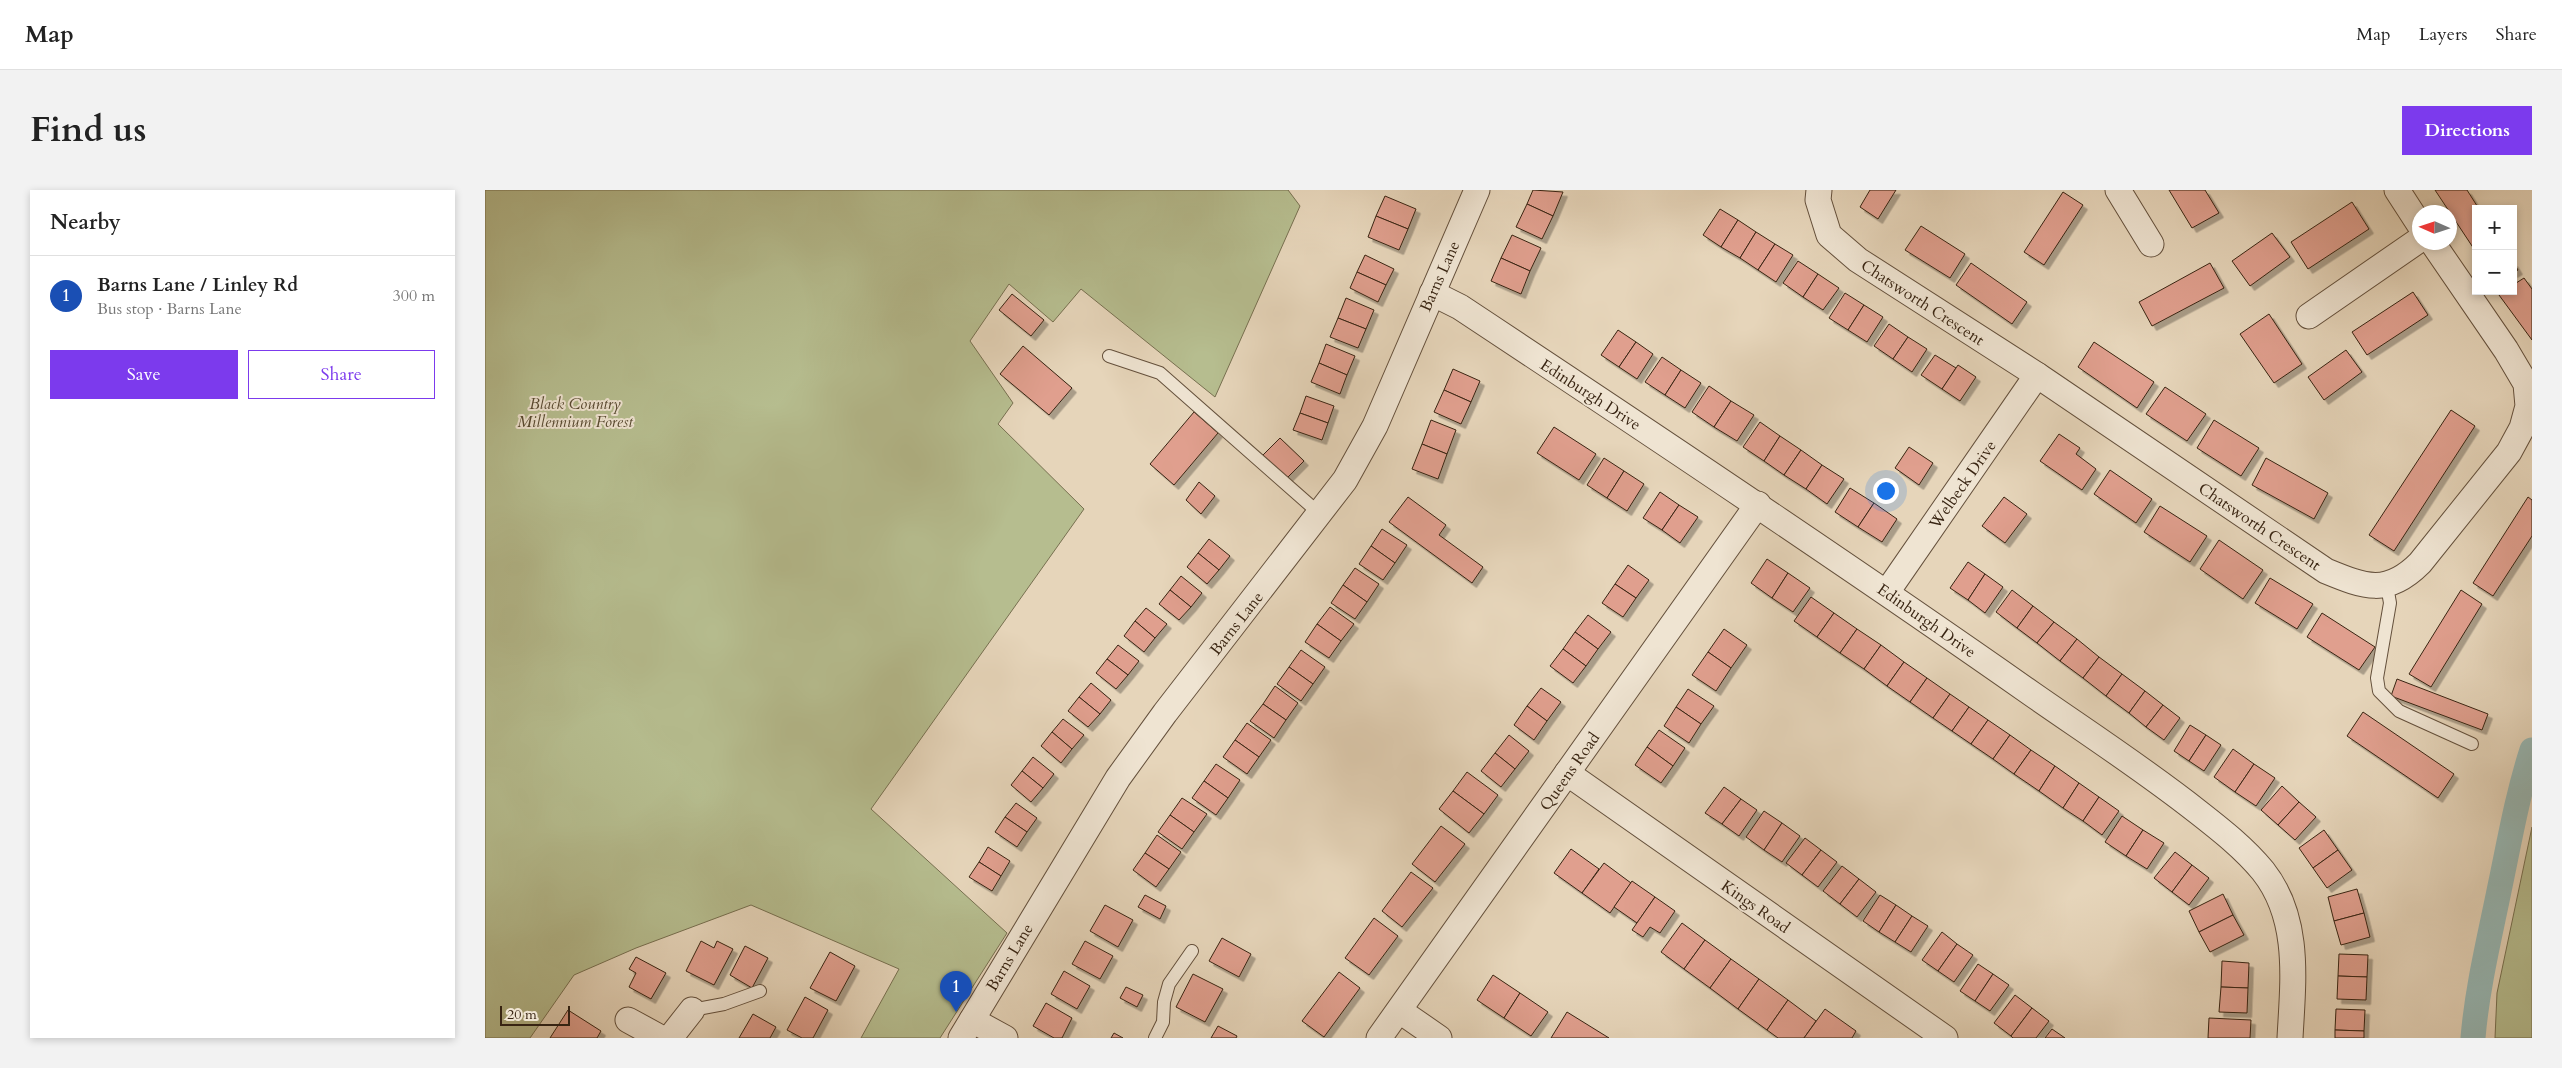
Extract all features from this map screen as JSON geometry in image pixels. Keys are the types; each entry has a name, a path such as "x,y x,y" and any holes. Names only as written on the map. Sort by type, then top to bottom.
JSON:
{"street":[{"name":"Barns Lane","path":"966,1029 1118,778 1171,706 1321,514 1362,451 1477,190"},
{"name":"Chatsworth Crescent","path":"1819,190 1818,200 1829,235 1857,260 2037,375 2326,571 2356,583 2387,586"},
{"path":"2118,190 2151,244"},
{"path":"2397,190 2412,213"},
{"path":"2309,316 2412,245"},
{"path":"2387,586 2406,576 2420,562 2509,452 2523,428 2527,406 2526,384 2506,350 2437,250"},
{"name":"Edinburgh Drive","path":"1432,293 1459,307 1758,504 1887,592 2177,796 2233,840 2263,871 2283,905 2290,933 2294,970 2290,1038"},
{"name":"Welbeck Drive","path":"1887,592 2037,375"},
{"name":"Queens Road","path":"1379,1038 1758,504"},
{"name":"Kings Road","path":"1567,773 1945,1038"},
{"path":"671,1038 692,1010"},
{"path":"1400,1011 1439,1038"},
{"path":"628,1020 661,1038"},
{"path":"966,1029 1005,1038"}],"lane":[{"path":"1109,356 1159,373 1321,514"},
{"path":"2387,586 2390,603 2377,678 2379,691 2399,711 2472,744"},
{"path":"1155,1038 1163,1022 1164,1002 1169,984 1192,951"},
{"path":"692,1010 723,1004 760,991"}],"green space":[{"name":"Black Country Millennium Forest","path":"485,190 1288,190 1300,206 1215,397 1081,289 1053,322 1009,284 970,341 1013,403 998,424 1084,509 871,809 1007,933 940,1038 861,1038 899,969 751,905 636,948 574,975 530,1038 485,1038"},
{"path":"2532,827 2532,1038 2495,1038 2497,993"}],"building":[{"path":"1533,190 1563,192 1553,216 1527,204"},
{"path":"1870,190 1896,190 1878,219 1860,207"},
{"path":"2169,190 2205,190 2219,213 2192,228"},
{"path":"2435,190 2467,190 2476,205 2472,205 2472,246 2457,223 2457,205 2445,205"},
{"path":"2063,192 2083,205 2044,265 2024,252"},
{"path":"1385,196 1416,209 1408,229 1376,216"},
{"path":"2352,202 2369,229 2308,269 2291,242"},
{"path":"1527,204 1553,216 1542,239 1516,227"},
{"path":"1720,209 1738,220 1721,247 1703,235"},
{"path":"1376,216 1408,229 1399,250 1368,237"},
{"path":"1738,220 1756,232 1740,258 1721,247"},
{"path":"1921,226 1965,254 1950,278 1905,250"},
{"path":"1756,232 1775,244 1758,270 1740,258"},
{"path":"2272,233 2290,257 2250,286 2232,261"},
{"path":"1512,235 1541,248 1530,271 1501,258"},
{"path":"1775,244 1793,255 1776,282 1758,270"},
{"path":"1365,255 1394,269 1386,285 1357,272"},
{"path":"1501,258 1530,271 1521,294 1491,281"},
{"path":"1798,261 1818,274 1803,297 1783,283"},
{"path":"1971,263 2027,302 2012,324 1956,285"},
{"path":"2210,263 2224,288 2152,326 2139,302"},
{"path":"1357,272 1386,285 1378,302 1350,288"},
{"path":"1818,274 1839,288 1823,310 1803,297"},
{"path":"2524,278 2532,289 2532,340 2499,295 2517,295 2517,282"},
{"path":"2413,292 2428,315 2367,355 2352,332"},
{"path":"1845,293 1864,305 1848,330 1829,318"},
{"path":"1012,294 1044,320 1031,336 999,310"},
{"path":"1346,298 1374,310 1366,329 1338,318"},
{"path":"1864,305 1883,317 1867,342 1848,330"},
{"path":"2269,314 2302,364 2274,383 2240,334"},
{"path":"1338,318 1366,329 1358,348 1330,337"},
{"path":"1889,324 1908,337 1893,359 1874,346"},
{"path":"1618,330 1636,342 1619,367 1601,355"},
{"path":"1908,337 1927,349 1912,372 1893,359"},
{"path":"1636,342 1653,354 1637,379 1619,367"},
{"path":"2094,342 2154,382 2137,408 2078,367"},
{"path":"1326,344 1355,356 1347,375 1319,363"},
{"path":"1023,346 1072,388 1049,415 1000,374"},
{"path":"2346,350 2362,372 2324,400 2308,377"},
{"path":"1935,355 1956,368 1942,389 1921,375"},
{"path":"1662,357 1681,370 1665,395 1645,382"},
{"path":"1319,363 1347,375 1340,394 1311,382"},
{"path":"1958,365 1976,377 1960,401 1942,389"},
{"path":"1453,369 1480,381 1471,402 1444,390"},
{"path":"1681,370 1701,383 1685,408 1665,395"},
{"path":"1709,386 1731,401 1714,427 1692,412"},
{"path":"2165,387 2206,414 2187,441 2146,414"},
{"path":"1444,390 1471,402 1461,424 1434,412"},
{"path":"1306,396 1334,406 1328,423 1300,413"},
{"path":"1731,401 1754,415 1737,441 1714,427"},
{"path":"2451,410 2475,426 2394,551 2369,535"},
{"path":"1194,412 1218,433 1174,485 1150,464"},
{"path":"1300,413 1328,423 1322,440 1293,430"},
{"path":"1431,420 1456,430 1447,454 1422,444"},
{"path":"2214,420 2259,448 2241,476 2197,448"},
{"path":"1760,422 1780,436 1764,461 1743,447"},
{"path":"1554,427 1596,454 1579,480 1537,453"},
{"path":"2059,434 2080,448 2076,454 2096,469 2082,490 2040,461"},
{"path":"1780,436 1801,450 1784,475 1764,461"},
{"path":"1280,438 1304,461 1285,480 1262,456"},
{"path":"1422,444 1447,454 1438,479 1412,469"},
{"path":"1909,447 1933,463 1919,485 1895,468"},
{"path":"1801,450 1822,465 1806,489 1784,475"},
{"path":"1604,458 1624,471 1607,498 1587,485"},
{"path":"2266,458 2328,493 2314,519 2252,485"},
{"path":"1822,465 1844,479 1827,504 1806,489"},
{"path":"2110,470 2152,499 2136,523 2094,494"},
{"path":"1624,471 1644,484 1627,511 1607,498"},
{"path":"1199,482 1215,496 1201,514 1186,500"},
{"path":"1850,488 1874,503 1858,527 1835,512"},
{"path":"1660,492 1679,505 1662,530 1643,518"},
{"path":"1408,497 1446,525 1439,535 1483,567 1472,583 1389,522"},
{"path":"2004,497 2027,514 2005,543 1982,526"},
{"path":"2528,497 2532,500 2532,536 2493,596 2473,583"},
{"path":"1874,503 1897,519 1882,542 1858,527"},
{"path":"1679,505 1698,517 1680,543 1662,530"},
{"path":"2160,506 2207,536 2190,562 2144,532"},
{"path":"1382,529 1407,545 1395,563 1371,546"},
{"path":"1209,539 1230,556 1219,570 1198,553"},
{"path":"2219,540 2263,570 2243,599 2200,569"},
{"path":"1371,546 1395,563 1383,580 1359,564"},
{"path":"1198,553 1219,570 1207,584 1187,567"},
{"path":"1767,559 1788,573 1772,598 1751,583"},
{"path":"1968,562 1985,574 1968,600 1950,588"},
{"path":"1628,565 1649,580 1636,598 1615,584"},
{"path":"1355,568 1379,584 1367,602 1343,585"},
{"path":"1788,573 1810,588 1793,612 1772,598"},
{"path":"1985,574 2003,587 1985,613 1968,600"},
{"path":"1181,576 1202,593 1191,607 1170,590"},
{"path":"2270,578 2313,604 2297,629 2255,603"},
{"path":"1615,584 1636,598 1623,617 1602,603"},
{"path":"1343,585 1367,602 1355,619 1331,603"},
{"path":"1170,590 1191,607 1179,620 1159,604"},
{"path":"2012,590 2033,606 2017,628 1996,612"},
{"path":"2461,590 2482,604 2431,687 2409,674"},
{"path":"1811,597 1834,613 1817,637 1794,621"},
{"path":"2033,606 2054,622 2037,643 2017,628"},
{"path":"1330,607 1354,624 1341,641 1317,624"},
{"path":"1146,608 1167,624 1155,638 1135,621"},
{"path":"1834,613 1857,629 1840,653 1817,637"},
{"path":"2322,613 2375,647 2359,670 2307,637"},
{"path":"1588,615 1611,632 1598,649 1575,632"},
{"path":"1135,621 1155,638 1144,652 1124,636"},
{"path":"2054,622 2077,639 2060,661 2037,643"},
{"path":"1317,624 1341,641 1329,658 1305,642"},
{"path":"1724,629 1747,645 1731,668 1708,652"},
{"path":"1857,629 1881,645 1864,669 1840,653"},
{"path":"1575,632 1598,649 1586,666 1563,649"},
{"path":"2077,639 2099,657 2083,678 2060,661"},
{"path":"1118,645 1139,661 1128,675 1107,659"},
{"path":"1881,645 1904,662 1887,686 1864,669"},
{"path":"1563,649 1586,666 1573,683 1550,666"},
{"path":"1301,650 1325,667 1313,684 1289,667"},
{"path":"1708,652 1731,668 1716,691 1692,675"},
{"path":"2099,657 2122,674 2106,696 2083,678"},
{"path":"1107,659 1128,675 1116,689 1096,673"},
{"path":"1904,662 1927,678 1910,702 1887,686"},
{"path":"1289,667 1313,684 1301,701 1277,684"},
{"path":"2122,674 2145,691 2129,713 2106,696"},
{"path":"1927,678 1950,694 1933,718 1910,702"},
{"path":"2397,679 2488,714 2482,730 2391,696"},
{"path":"1091,683 1111,700 1100,714 1079,697"},
{"path":"1275,686 1298,703 1286,720 1263,704"},
{"path":"1541,688 1561,702 1547,721 1527,706"},
{"path":"1688,689 1714,706 1701,724 1676,707"},
{"path":"2145,691 2163,705 2146,727 2129,713"},
{"path":"1950,694 1969,707 1952,731 1933,718"},
{"path":"1079,697 1100,714 1088,727 1068,711"},
{"path":"1263,704 1286,720 1274,738 1250,721"},
{"path":"2163,705 2180,718 2164,740 2146,727"},
{"path":"1527,706 1547,721 1534,740 1514,725"},
{"path":"1676,707 1701,724 1689,743 1664,726"},
{"path":"1969,707 1988,720 1971,744 1952,731"},
{"path":"2363,712 2454,774 2438,798 2347,736"},
{"path":"1063,719 1084,735 1072,749 1052,732"},
{"path":"1988,720 2010,735 1993,759 1971,744"},
{"path":"1247,723 1271,740 1259,757 1235,740"},
{"path":"2190,725 2206,735 2189,761 2174,751"},
{"path":"1659,730 1685,748 1673,766 1647,747"},
{"path":"1052,732 1072,749 1061,763 1041,746"},
{"path":"1509,735 1529,751 1515,769 1495,753"},
{"path":"2010,735 2031,750 2014,774 1993,759"},
{"path":"2206,735 2221,745 2204,771 2189,761"},
{"path":"1235,740 1259,757 1247,774 1223,757"},
{"path":"1647,747 1673,766 1661,783 1635,765"},
{"path":"2233,749 2254,764 2235,792 2214,777"},
{"path":"2031,750 2055,766 2039,791 2014,774"},
{"path":"1495,753 1515,769 1501,787 1481,771"},
{"path":"1033,757 1054,774 1043,788 1022,771"},
{"path":"1216,764 1240,780 1228,798 1204,781"},
{"path":"2254,764 2275,778 2256,806 2235,792"},
{"path":"2055,766 2079,783 2063,808 2039,791"},
{"path":"1022,771 1043,788 1031,802 1011,785"},
{"path":"1467,772 1498,795 1484,814 1453,791"},
{"path":"1204,781 1228,798 1216,815 1192,798"},
{"path":"2079,783 2099,797 2083,821 2063,808"},
{"path":"2282,786 2299,802 2278,825 2261,810"},
{"path":"1724,787 1741,799 1722,824 1705,813"},
{"path":"1453,791 1484,814 1469,833 1439,809"},
{"path":"2099,797 2119,811 2102,835 2083,821"},
{"path":"1182,798 1207,814 1194,832 1170,815"},
{"path":"1741,799 1757,810 1739,836 1722,824"},
{"path":"2299,802 2316,817 2295,840 2278,825"},
{"path":"1016,803 1037,818 1027,832 1005,817"},
{"path":"1764,811 1782,823 1764,850 1746,837"},
{"path":"1170,815 1194,832 1182,849 1158,832"},
{"path":"2122,816 2143,830 2126,856 2105,842"},
{"path":"1005,817 1027,832 1017,847 995,832"},
{"path":"1782,823 1800,836 1782,862 1764,850"},
{"path":"1441,826 1465,844 1435,882 1412,864"},
{"path":"2143,830 2164,843 2147,869 2126,856"},
{"path":"2324,830 2338,850 2313,868 2299,848"},
{"path":"1157,835 1181,852 1169,869 1145,853"},
{"path":"1805,838 1821,850 1802,875 1786,863"},
{"path":"988,847 1010,861 1001,876 979,862"},
{"path":"1571,849 1599,869 1582,893 1554,873"},
{"path":"1821,850 1837,862 1818,887 1802,875"},
{"path":"2338,850 2352,870 2327,888 2313,868"},
{"path":"2175,852 2192,865 2172,892 2154,878"},
{"path":"1145,853 1169,869 1156,887 1133,870"},
{"path":"979,862 1001,876 992,891 969,877"},
{"path":"1604,863 1631,883 1610,913 1582,893"},
{"path":"2192,865 2209,878 2189,905 2172,892"},
{"path":"1842,866 1859,879 1840,904 1823,891"},
{"path":"1411,872 1433,888 1402,927 1382,911"},
{"path":"1859,879 1876,892 1857,917 1840,904"},
{"path":"1632,881 1655,897 1637,923 1614,907"},
{"path":"2357,889 2364,913 2334,921 2328,897"},
{"path":"2223,894 2233,915 2199,932 2189,911"},
{"path":"1145,895 1166,906 1160,919 1138,907"},
{"path":"1880,895 1896,905 1879,932 1863,921"},
{"path":"1655,897 1675,911 1660,933 1650,927 1643,937 1632,930"},
{"path":"1105,905 1133,920 1118,947 1090,931"},
{"path":"1896,905 1912,916 1895,942 1879,932"},
{"path":"2364,913 2370,937 2341,945 2334,921"},
{"path":"2233,915 2244,935 2210,952 2199,932"},
{"path":"1912,916 1928,926 1911,952 1895,942"},
{"path":"1374,918 1398,936 1369,975 1345,958"},
{"path":"1682,923 1705,940 1684,969 1661,952"},
{"path":"1942,932 1957,944 1938,971 1922,960"},
{"path":"1222,938 1251,954 1239,977 1209,961"},
{"path":"1705,940 1731,959 1710,988 1684,969"},
{"path":"701,941 714,948 717,941 733,949 714,985 686,971"},
{"path":"1085,941 1113,956 1100,979 1072,964"},
{"path":"1957,944 1973,955 1954,982 1938,971"},
{"path":"745,946 768,958 752,988 730,975"},
{"path":"830,952 855,966 836,1001 810,988"},
{"path":"2339,954 2368,955 2367,977 2338,976"},
{"path":"636,957 666,973 651,999 629,987 636,973 629,969"},
{"path":"1731,959 1759,979 1738,1009 1710,988"},
{"path":"2222,961 2249,963 2248,988 2221,987"},
{"path":"1978,964 1993,974 1975,1001 1960,991"},
{"path":"1064,971 1090,986 1077,1009 1051,994"},
{"path":"1339,972 1360,988 1324,1037 1302,1021"},
{"path":"1193,974 1223,989 1205,1022 1176,1007"},
{"path":"1993,974 2009,985 1990,1011 1975,1001"},
{"path":"1493,975 1520,993 1504,1018 1477,1000"},
{"path":"2338,976 2367,977 2366,1000 2337,999"},
{"path":"1759,979 1788,1000 1767,1030 1738,1009"},
{"path":"1126,987 1143,995 1137,1007 1120,998"},
{"path":"2221,987 2248,988 2247,1013 2219,1012"},
{"path":"1520,993 1548,1012 1531,1036 1504,1018"},
{"path":"2015,995 2032,1008 2011,1036 1994,1023"},
{"path":"805,997 828,1010 813,1038 802,1038 787,1030"},
{"path":"1788,1000 1816,1021 1804,1038 1778,1038 1767,1030"},
{"path":"1046,1003 1072,1018 1062,1038 1054,1038 1033,1026"},
{"path":"2032,1008 2049,1021 2036,1038 2013,1038 2011,1036"},
{"path":"1825,1009 1856,1031 1852,1038 1804,1038"},
{"path":"2336,1009 2365,1010 2364,1031 2335,1030"},
{"path":"568,1010 601,1031 597,1038 550,1038"},
{"path":"1567,1012 1609,1038 1551,1038"},
{"path":"753,1014 776,1027 770,1038 739,1038"},
{"path":"2209,1018 2251,1020 2250,1038 2208,1038"},
{"path":"1218,1026 1237,1036 1236,1038 1211,1038"},
{"path":"2052,1029 2065,1038 2045,1038"},
{"path":"2335,1030 2364,1031 2364,1038 2335,1038"},
{"path":"1114,1033 1123,1038 1111,1038"}],"waterway":[{"path":"2473,1038 2477,1001 2487,946 2518,802 2532,750"}],"place":[{"name":"Barns Lane / Linley Rd","path":"956,1012"}]}
